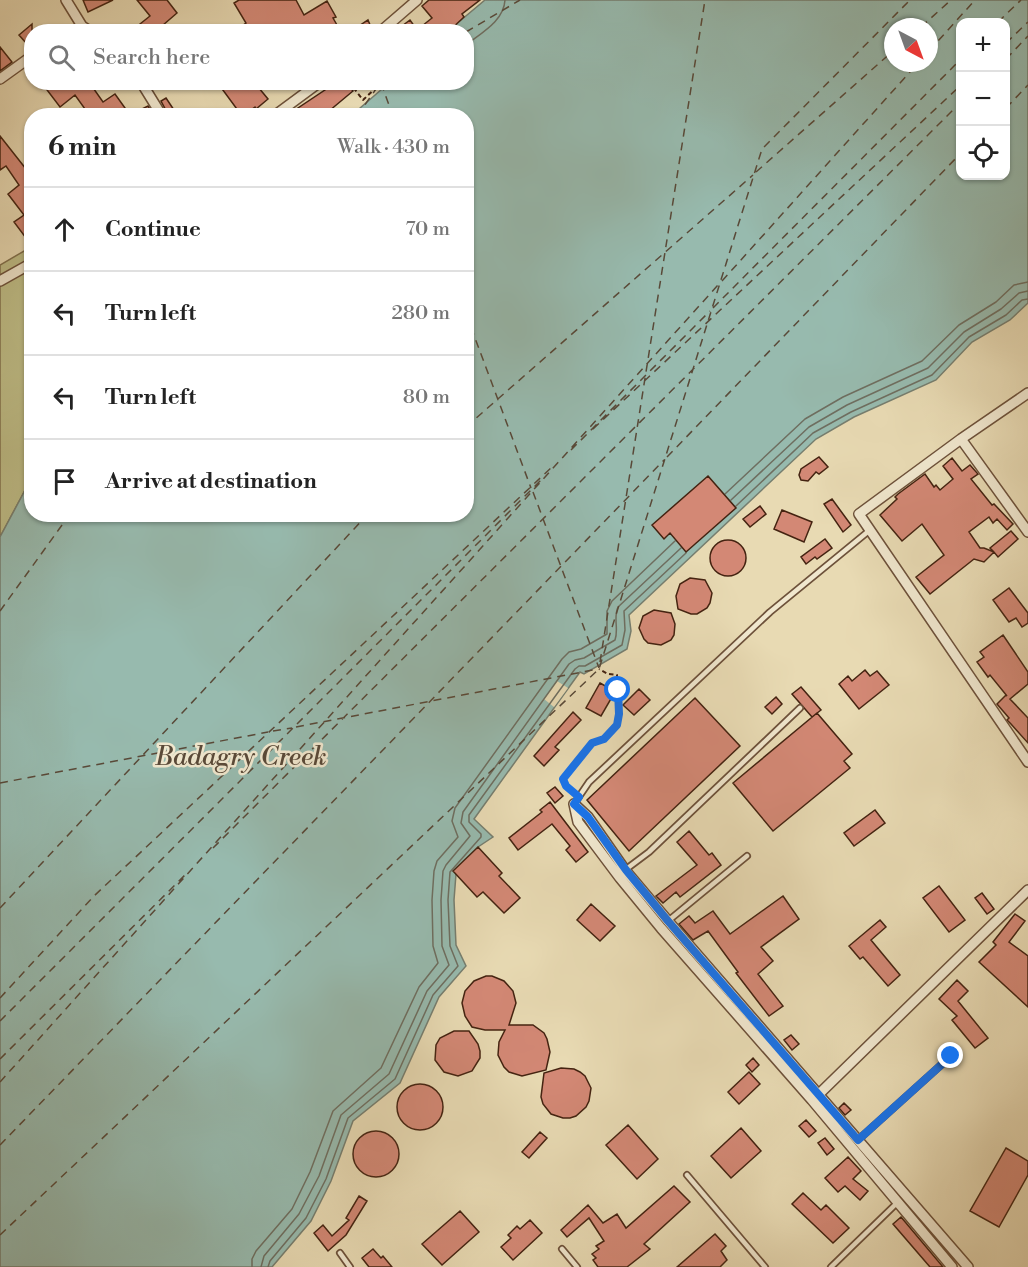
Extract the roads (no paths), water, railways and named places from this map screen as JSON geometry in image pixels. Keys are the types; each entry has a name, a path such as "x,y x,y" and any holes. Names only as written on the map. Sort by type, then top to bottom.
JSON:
{"street":[{"path":"66,0 81,24"},
{"path":"389,24 417,0"},
{"path":"0,79 24,62"},
{"path":"146,90 157,108"},
{"path":"285,108 309,90"},
{"path":"0,281 24,268"},
{"path":"1028,393 859,514 1028,762"},
{"path":"961,439 1028,532"},
{"path":"576,801 626,870 816,1097 952,1267"},
{"path":"576,801 578,822 620,879 816,1097 858,1140 968,1267"},
{"path":"816,1097 1028,890"}],"lane":[{"path":"576,801 589,782 762,620 870,530"},
{"path":"626,870 649,852 800,708"},
{"path":"668,921 747,856"},
{"path":"858,1140 951,1056"},
{"path":"687,1175 765,1267"},
{"path":"831,1267 898,1202"},
{"path":"562,1249 577,1267"},
{"path":"339,1253 350,1267"}],"water":[{"name":"Badagry Creek","path":"485,0 1028,0 1028,303 1010,320 972,342 936,380 854,417 816,439 629,615 631,631 627,649 584,674 580,672 474,819 493,837 478,847 456,874 454,900 456,945 466,966 439,997 400,1083 353,1121 331,1181 311,1221 272,1267 0,1267 0,537 24,492 24,522 474,522 474,108 360,108 381,90 474,90 474,24 456,24"}]}
